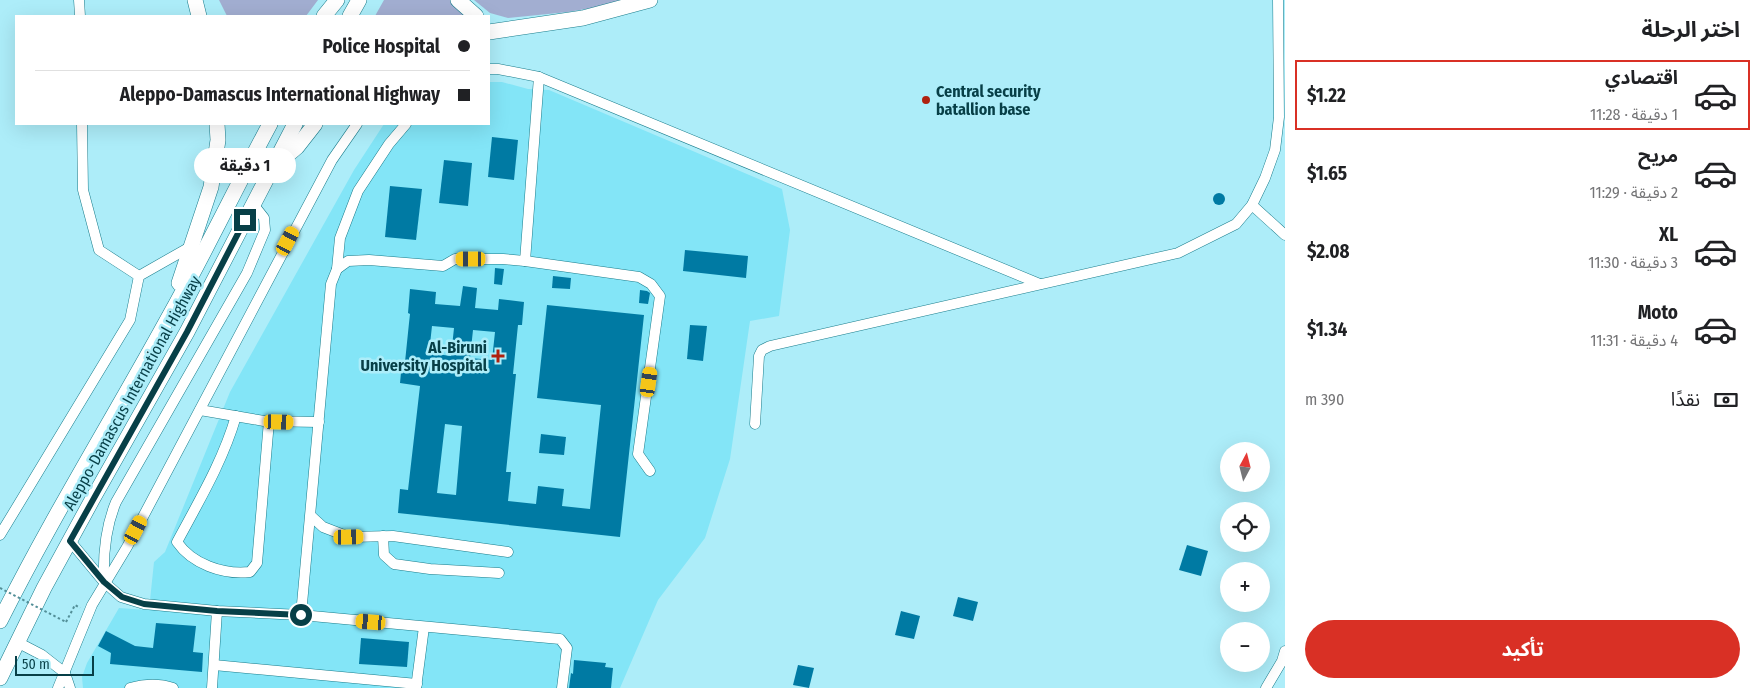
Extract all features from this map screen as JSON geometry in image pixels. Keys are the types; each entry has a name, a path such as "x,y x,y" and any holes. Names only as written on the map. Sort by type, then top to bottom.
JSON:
{"highway":[{"path":"325,15 337,0"},
{"path":"330,15 337,0"},
{"path":"350,15 358,0"},
{"path":"458,0 475,15"},
{"path":"490,32 583,18 650,0"},
{"path":"490,23 510,29"},
{"path":"167,320 211,187 218,140 217,125"},
{"name":"Aleppo-Damascus International Highway","path":"0,621 30,562 167,320 269,125"},
{"name":"Aleppo-Damascus International Highway","path":"0,678 70,541 187,332 294,125"},
{"path":"272,168 296,148 315,125"}],"street":[{"path":"79,0 80,15"},
{"path":"755,424 759,356 762,350 770,346 1178,253 1236,224 1252,205 1265,178 1274,150 1279,117 1278,0"},
{"path":"490,69 539,77 1040,284"},
{"path":"525,261 539,77"},
{"path":"82,125 83,190 99,250 139,276"},
{"path":"58,688 92,605 104,582 127,547 332,160 356,125"},
{"path":"301,615 331,284 337,269 340,238 358,191 389,144 405,125"},
{"path":"104,582 106,538 109,521 116,502 247,273 264,236 264,218 253,204"},
{"path":"1252,205 1285,235"},
{"path":"0,534 130,320 139,276 190,247"},
{"path":"337,269 348,261 369,260 443,266 455,259 525,261 639,277 651,284 660,296 638,454 650,471"},
{"path":"200,410 269,421 319,422"},
{"path":"236,416 229,439 213,475 177,542 184,552 206,566 235,574 250,572 257,563 269,421"},
{"path":"311,516 323,527 349,537 393,536 508,552"},
{"path":"383,536 384,555 394,564 430,569 499,574"},
{"path":"70,541 104,582 122,597 144,604 217,611 301,615 560,640 566,648 562,688"},
{"path":"212,688 217,611"},
{"path":"214,665 416,686 424,627"},
{"path":"17,642 42,655 65,672 70,688"},
{"path":"1266,688 1282,661 1285,651"},
{"path":"130,688 158,684 173,688"}],"path":[{"path":"0,588 66,622 75,605"}],"shaded area":[{"path":"219,0 318,0 307,15 226,15"},
{"path":"384,0 456,0 466,15 376,15"},
{"path":"474,0 639,0 568,12 508,18 490,13"},
{"name":"Al-Biruni University Hospital","path":"490,82 502,82 528,89 549,90 782,189 790,230 779,316 750,321 730,459 705,538 658,600 620,688 83,688 82,677 87,663 119,608 149,610 154,562 165,552 230,392 354,170 383,125 490,125"}],"building":[{"path":"492,137 518,140 514,180 488,177"},
{"path":"444,160 472,163 468,206 439,203"},
{"path":"390,186 422,189 416,240 385,237"},
{"path":"1219,193 1225,199 1219,205 1213,199"},
{"path":"685,250 748,256 746,278 683,271"},
{"path":"495,268 504,269 502,285 494,284"},
{"path":"553,276 571,278 570,289 552,288"},
{"path":"463,286 477,288 475,308 498,310 499,299 524,302 522,325 518,325 513,374 516,374 506,472 511,472 508,501 536,504 538,486 564,489 562,506 590,509 601,405 537,398 547,305 644,315 620,537 398,513 400,489 408,490 420,386 400,383 402,362 405,362 410,314 408,313 410,289 436,292 435,304 460,306","holes":["432,326 454,328 451,356 429,353","473,330 495,332 492,360 470,358","445,424 462,426 456,495 437,493"]},
{"path":"640,290 650,293 648,304 639,303"},
{"path":"690,325 707,326 703,361 687,359"},
{"path":"541,434 566,437 564,455 539,453"},
{"path":"1187,545 1208,551 1201,576 1179,570"},
{"path":"958,597 978,602 973,621 953,616"},
{"path":"901,611 920,616 914,639 895,635"},
{"path":"156,623 196,626 193,652 203,653 202,672 110,664 111,653 98,646 106,631 135,646 153,648"},
{"path":"361,638 409,642 407,667 359,664"},
{"path":"574,660 606,663 605,667 613,668 611,688 569,688"},
{"path":"798,665 814,668 809,688 793,685"}],"place":[{"name":"Central security batallion base","path":"926,100"},
{"name":"Al-Biruni University Hospital","path":"498,356"}],"route":[{"path":"245,220 187,332 70,541 104,582 122,597 144,604 217,611 301,615"}]}
